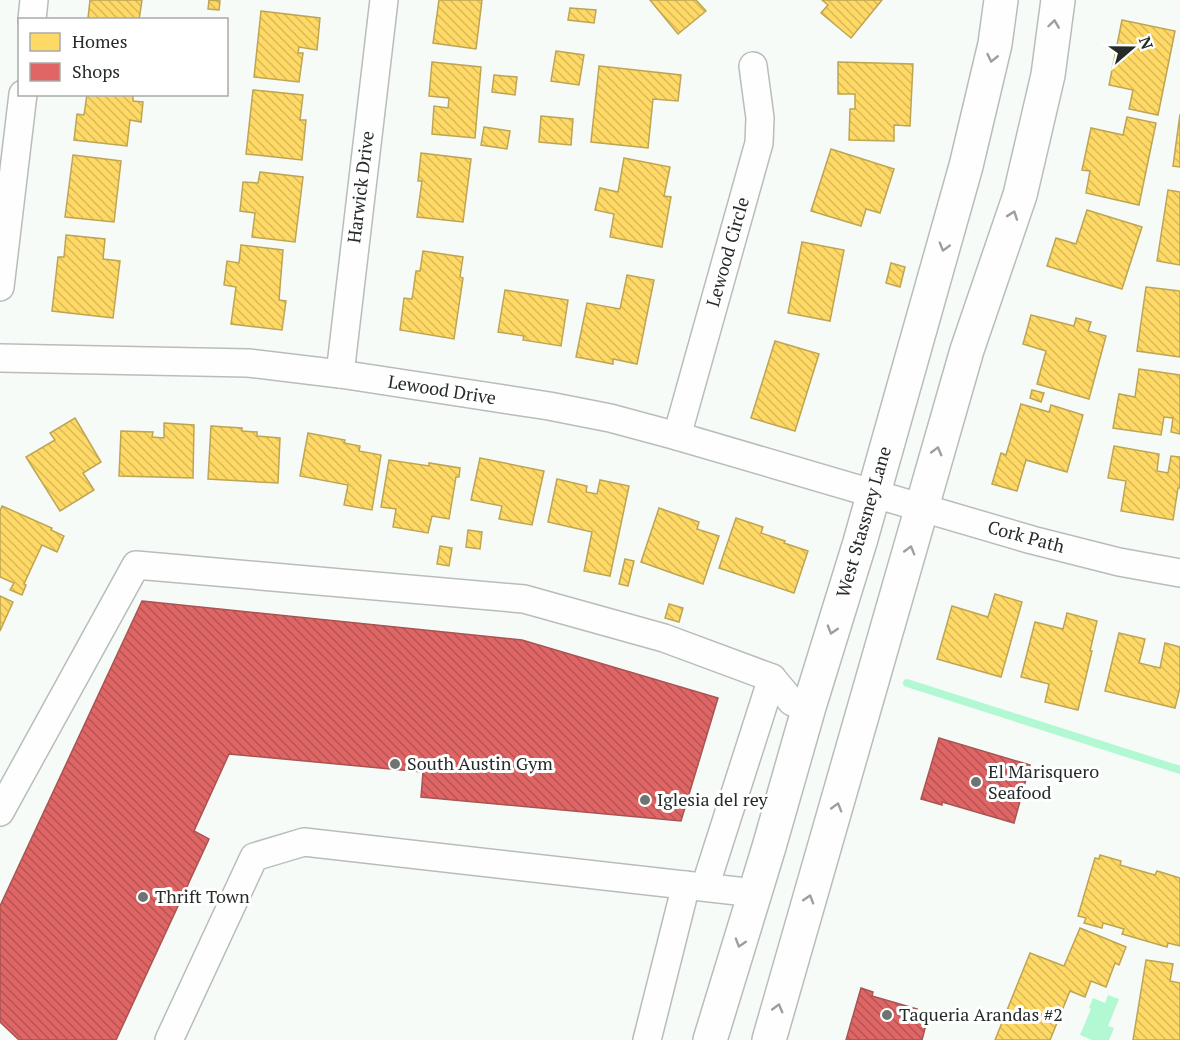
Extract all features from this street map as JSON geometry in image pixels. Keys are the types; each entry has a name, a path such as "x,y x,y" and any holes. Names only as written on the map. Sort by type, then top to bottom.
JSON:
{"main road":[{"name":"West Stassney Lane","path":"710,1040 770,847 966,166 995,44 1001,0"},
{"path":"769,1040 967,350 1020,195 1048,75 1058,0"},
{"path":"770,847 820,863"}],"street":[{"path":"32,18 34,0"},
{"name":"Harwick Drive","path":"340,374 384,0"},
{"name":"Lewood Circle","path":"677,436 759,143 760,118 753,66"},
{"path":"0,287 23,96"},
{"name":"Lewood Drive","path":"0,358 248,363 340,374 549,406 610,418 677,436 873,494"},
{"name":"Cork Path","path":"873,494 1032,540 1108,559 1180,573"},
{"path":"0,812 136,565 524,599 664,638 772,678 792,702 809,707"},
{"path":"647,1040 696,886 772,678"},
{"path":"169,1040 254,857 304,842 755,893"}],"shaded area":[{"path":"1108,995 1119,999 1108,1026 1114,1028 1109,1040 1092,1040 1080,1035 1093,998 1105,1003"}],"building: Homes":[{"path":"90,0 142,0 139,18 88,18"},
{"path":"209,0 220,1 219,10 208,9"},
{"path":"439,0 482,0 476,49 433,43"},
{"path":"650,0 696,0 706,11 678,34"},
{"path":"822,0 882,0 851,38 821,13 828,5"},
{"path":"570,8 596,10 594,23 568,20"},
{"path":"261,11 320,18 317,50 299,47 298,53 303,53 299,82 254,77"},
{"path":"1122,20 1175,31 1158,115 1129,109 1133,90 1109,85"},
{"path":"556,51 584,55 579,85 551,81"},
{"path":"432,62 481,67 475,138 432,134 434,106 448,108 449,98 429,96"},
{"path":"838,62 913,64 910,126 894,125 894,141 849,140 850,109 855,109 855,94 838,94"},
{"path":"599,66 681,75 678,101 653,99 648,148 591,142"},
{"path":"494,75 517,77 515,95 492,92"},
{"path":"253,90 303,95 300,120 306,120 302,160 246,154"},
{"path":"87,96 133,96 133,101 143,102 141,122 130,120 127,146 74,140 77,114 84,115"},
{"path":"1180,114 1180,167 1173,166"},
{"path":"541,116 573,119 571,145 539,142"},
{"path":"1127,117 1156,123 1139,205 1086,193 1090,171 1082,170 1091,128 1123,135"},
{"path":"484,127 510,131 507,149 481,145"},
{"path":"831,149 894,169 880,213 866,209 861,226 811,211"},
{"path":"421,153 471,159 463,222 417,217 422,181 418,181"},
{"path":"73,155 121,161 114,222 65,217"},
{"path":"624,158 670,167 664,196 671,197 662,247 610,237 614,214 595,210 600,188 618,192"},
{"path":"260,172 303,177 295,242 252,237 255,213 240,211 243,182 258,183"},
{"path":"1168,190 1180,192 1180,265 1157,261"},
{"path":"1087,210 1142,227 1122,289 1047,266 1056,238 1076,244"},
{"path":"66,235 105,239 103,259 120,261 113,318 52,311 58,257 64,257"},
{"path":"802,242 844,250 830,321 788,313"},
{"path":"241,245 283,250 279,300 286,301 282,330 231,324 236,287 224,285 227,261 239,263"},
{"path":"423,251 463,257 460,277 463,278 454,339 400,330 404,298 412,299 416,271 420,271"},
{"path":"891,263 905,267 900,287 886,283"},
{"path":"627,275 654,280 637,364 613,359 613,364 576,357 587,303 620,309"},
{"path":"1146,287 1180,291 1180,357 1137,351"},
{"path":"505,290 568,300 561,346 523,340 524,336 498,332"},
{"path":"1031,315 1074,326 1076,318 1091,322 1088,331 1106,336 1089,399 1037,384 1046,351 1023,344"},
{"path":"775,341 819,354 795,431 751,418"},
{"path":"1139,369 1180,375 1180,434 1171,432 1173,418 1164,417 1161,435 1113,428 1119,394 1135,397"},
{"path":"1032,390 1044,393 1041,402 1030,398"},
{"path":"1021,404 1049,412 1051,405 1083,415 1067,472 1026,460 1017,491 992,484 1001,453 1006,455"},
{"path":"75,418 101,462 83,473 94,490 60,511 26,457 55,440 50,433"},
{"path":"164,423 194,425 193,478 119,476 121,431 153,432 152,437 164,438"},
{"path":"211,426 242,428 242,431 257,432 257,436 280,438 278,483 208,479"},
{"path":"308,433 345,440 344,443 360,446 359,451 381,455 372,510 344,505 348,485 300,476"},
{"path":"1114,446 1159,454 1157,471 1168,473 1171,456 1180,457 1180,488 1178,488 1173,520 1121,511 1126,481 1108,478"},
{"path":"480,458 544,471 532,525 499,519 502,506 471,500"},
{"path":"389,460 460,468 459,477 456,477 449,519 432,516 428,533 393,527 396,509 381,507"},
{"path":"557,479 587,486 586,492 597,494 600,480 629,486 610,576 584,571 592,532 548,522"},
{"path":"2,506 52,528 51,530 64,536 57,552 42,545 24,584 26,585 22,595 10,590 14,583 0,577 0,511"},
{"path":"659,508 699,522 697,529 719,536 703,584 641,562"},
{"path":"736,518 763,527 761,533 808,551 794,593 719,568"},
{"path":"468,530 482,532 480,549 466,547"},
{"path":"440,546 452,548 449,566 437,564"},
{"path":"625,559 634,561 628,586 619,584"},
{"path":"995,594 1022,602 1001,677 937,659 952,606 988,617"},
{"path":"0,596 13,602 0,631"},
{"path":"669,604 683,608 679,622 665,618"},
{"path":"1067,613 1097,621 1078,710 1045,702 1049,684 1021,677 1035,622 1063,629"},
{"path":"1119,633 1145,639 1139,663 1160,668 1165,643 1180,647 1180,688 1175,708 1105,691"},
{"path":"1100,855 1121,861 1120,865 1155,875 1157,871 1180,878 1180,946 1168,943 1167,947 1122,934 1124,929 1103,923 1102,928 1084,923 1086,918 1078,916 1095,858 1099,859"},
{"path":"1080,928 1126,947 1119,965 1115,963 1106,987 1091,981 1085,997 1070,991 1050,1040 995,1040 1030,953 1064,966"},
{"path":"1146,960 1173,964 1170,981 1180,983 1180,1040 1133,1040"}],"building: Shops":[{"path":"142,601 522,640 718,698 681,821 421,797 423,772 229,754 194,831 209,839 116,1040 19,1040 0,1022 0,906"},
{"name":"El Marisquero Seafood","path":"939,738 1030,765 1014,823 942,802 942,805 921,799"},
{"name":"Taqueria Arandas #2","path":"861,988 873,992 872,996 917,1009 915,1013 928,1017 922,1040 846,1040"}],"waterway":[{"path":"907,683 1180,770"}],"place":[{"name":"South Austin Gym","path":"395,764"},
{"name":"El Marisquero Seafood","path":"976,782"},
{"name":"Iglesia del rey","path":"645,800"},
{"name":"Thrift Town","path":"143,897"},
{"name":"Taqueria Arandas #2","path":"887,1015"}]}
